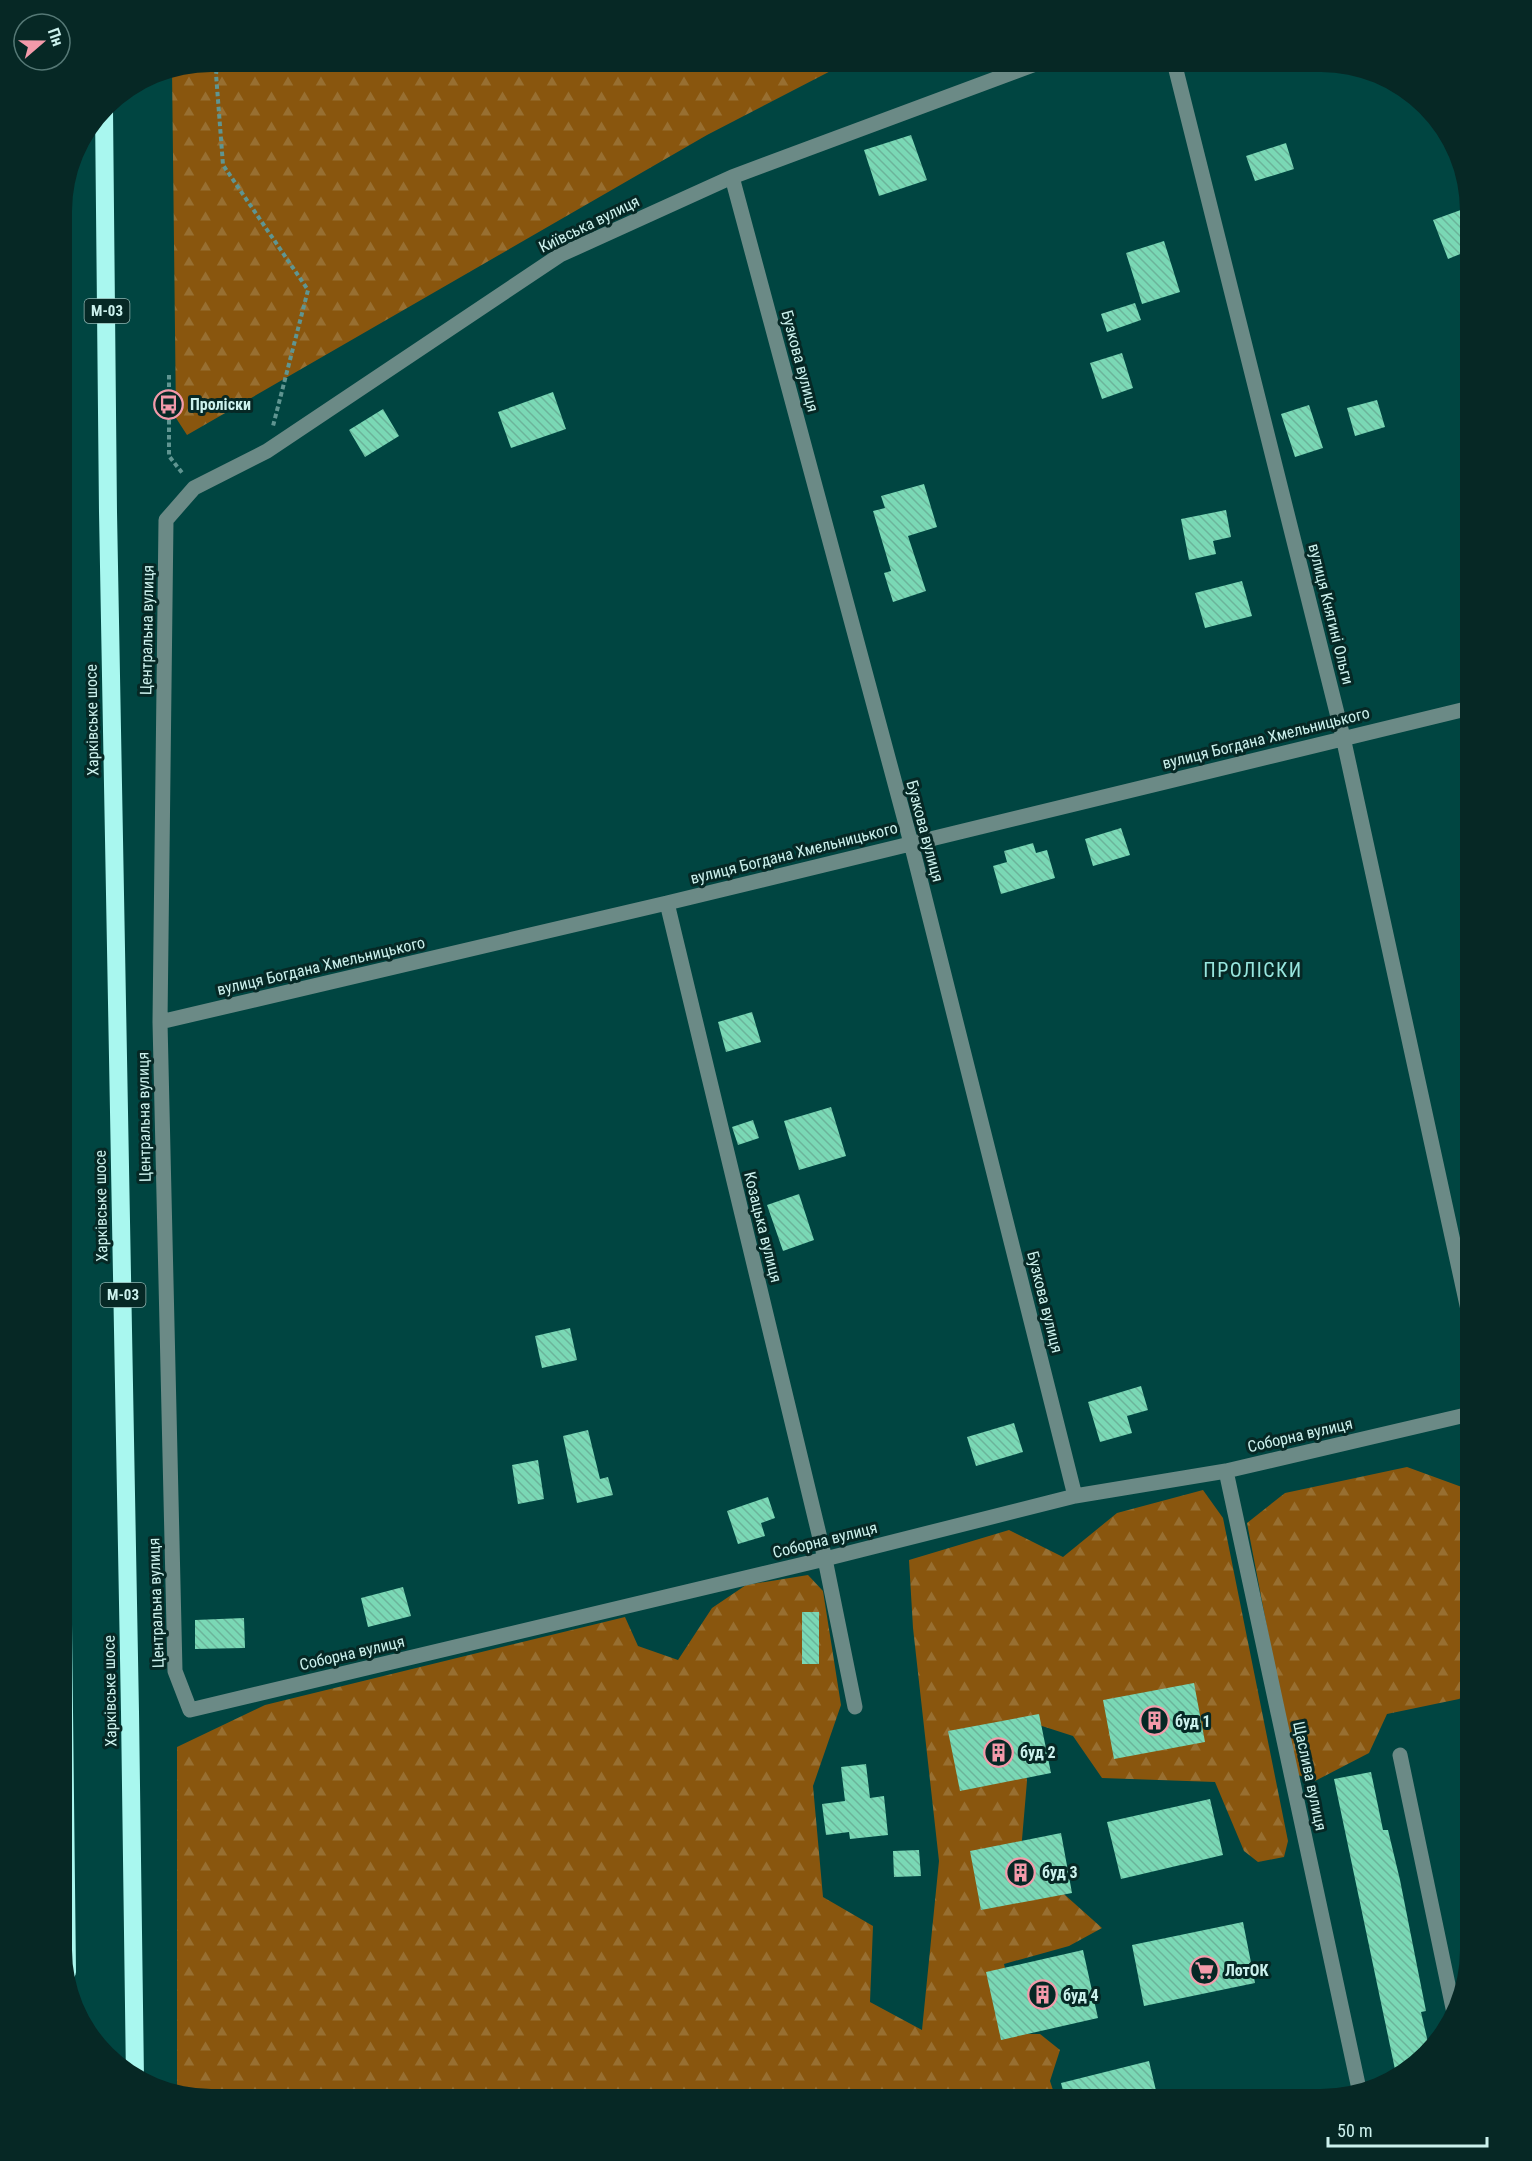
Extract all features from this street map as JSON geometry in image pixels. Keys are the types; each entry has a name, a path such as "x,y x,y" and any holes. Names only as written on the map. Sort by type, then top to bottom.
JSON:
{"highway":[{"name":"Харківське шосе","path":"104,122 108,512 135,2066"}],"street":[{"name":"Київська вулиця","path":"166,520 194,488 267,451 560,255 732,177 1014,72"},
{"name":"вулиця Княгині Ольги","path":"1177,72 1343,737 1460,1273"},
{"name":"Бузкова вулиця","path":"732,177 911,843 1075,1496"},
{"name":"Центральна вулиця","path":"166,520 159,1022 175,1671 190,1710"},
{"name":"вулиця Богдана Хмельницького","path":"159,1022 667,903 1460,710"},
{"name":"Козацька вулиця","path":"667,903 825,1558 855,1707"},
{"name":"Соборна вулиця","path":"190,1710 1075,1496 1226,1471 1460,1416"},
{"name":"Щаслива вулиця","path":"1226,1471 1358,2084"},
{"path":"1400,1755 1451,1998"}],"path":[{"path":"216,72 223,165 308,290 267,451"},
{"path":"169,375 169,456 194,488"}],"green space":[{"path":"202,72 829,72 707,135 187,435 176,418 172,78"},
{"path":"1407,1467 1460,1486 1460,1698 1387,1714 1369,1753 1315,1781 1295,1774 1247,1523 1285,1493"},
{"path":"1203,1490 1223,1518 1288,1841 1284,1857 1258,1862 1244,1851 1215,1782 1102,1778 1073,1736 1017,1718 1027,1781 1018,1886 1056,1887 1102,1928 1069,1946 1004,1964 1021,2034 1040,2034 1060,2050 1050,2081 1053,2089 202,2089 177,2084 177,1747 265,1705 625,1617 638,1646 678,1660 712,1608 746,1585 808,1575 823,1591 841,1705 813,1786 823,1897 873,1926 870,2002 922,2030 939,1861 913,1628 909,1560 1009,1530 1063,1557 1117,1513"}],"building":[{"path":"911,135 927,180 879,196 864,150"},
{"path":"1286,143 1294,169 1255,181 1246,156"},
{"path":"1460,210 1460,254 1448,259 1433,220"},
{"path":"1164,241 1180,292 1142,304 1126,253"},
{"path":"1135,303 1141,320 1107,332 1101,314"},
{"path":"1122,353 1133,388 1102,399 1090,363"},
{"path":"553,392 566,429 511,448 498,412"},
{"path":"1377,400 1385,427 1355,436 1347,408"},
{"path":"1309,405 1323,448 1295,457 1281,414"},
{"path":"383,409 399,436 365,457 349,430"},
{"path":"924,484 937,527 908,536 926,591 893,602 884,573 891,571 873,511 885,508 881,496"},
{"path":"1226,510 1231,537 1213,541 1216,554 1189,560 1181,519"},
{"path":"1242,581 1252,616 1205,628 1195,593"},
{"path":"1121,828 1130,855 1093,866 1085,839"},
{"path":"1033,843 1036,853 1047,850 1055,878 1001,894 993,866 1007,862 1004,851"},
{"path":"752,1012 761,1042 726,1052 718,1022"},
{"path":"831,1107 846,1156 799,1170 784,1121"},
{"path":"753,1120 759,1138 738,1145 732,1127"},
{"path":"799,1194 814,1240 783,1251 767,1205"},
{"path":"570,1328 577,1360 542,1368 535,1336"},
{"path":"1141,1386 1148,1410 1127,1416 1132,1433 1100,1442 1088,1402"},
{"path":"1014,1423 1023,1452 976,1466 967,1437"},
{"path":"588,1430 600,1479 608,1477 613,1495 577,1503 563,1436"},
{"path":"538,1460 544,1499 518,1504 512,1465"},
{"path":"768,1497 775,1518 761,1523 765,1536 738,1544 727,1511"},
{"path":"403,1587 411,1616 368,1627 361,1598"},
{"path":"802,1612 819,1612 819,1664 802,1664"},
{"path":"244,1618 245,1648 195,1649 195,1620"},
{"name":"буд 1","path":"1194,1683 1205,1742 1114,1759 1103,1700"},
{"name":"буд 2","path":"1039,1714 1051,1773 960,1791 948,1731"},
{"path":"866,1764 870,1798 884,1796 888,1835 850,1839 849,1832 826,1835 822,1804 845,1801 841,1767"},
{"path":"1371,1772 1383,1830 1388,1830 1400,1880 1426,2011 1421,2012 1427,2039 1395,2068 1334,1779"},
{"path":"1210,1799 1223,1855 1121,1879 1107,1822"},
{"name":"буд 3","path":"1061,1833 1072,1893 981,1910 970,1851"},
{"path":"919,1850 921,1876 894,1877 893,1851"},
{"path":"1243,1922 1255,1983 1144,2006 1132,1945"},
{"name":"буд 4","path":"1083,1950 1098,2018 1001,2040 986,1972"},
{"path":"1149,2061 1156,2089 1062,2089 1061,2083"}],"place":[{"name":"Проліски","path":"169,404"},
{"name":"буд 1","path":"1154,1721"},
{"name":"буд 2","path":"999,1752"},
{"name":"буд 3","path":"1021,1872"},
{"name":"ЛотОК","path":"1204,1970"},
{"name":"буд 4","path":"1042,1995"}],"district":[{"name":"ПРОЛІСКИ","path":"1253,970"}]}
